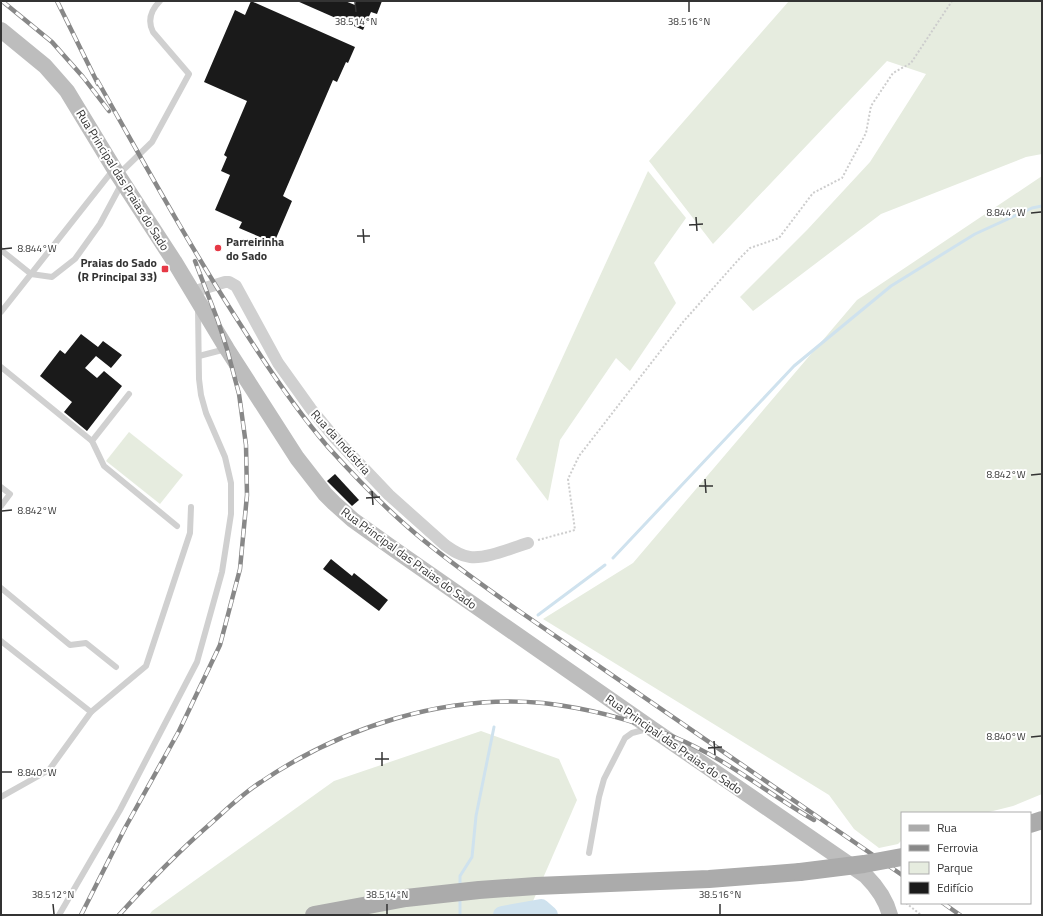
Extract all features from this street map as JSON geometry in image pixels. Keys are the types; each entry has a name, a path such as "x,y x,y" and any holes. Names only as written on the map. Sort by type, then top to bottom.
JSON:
{"main road":[{"path":"1031,824 1042,820"},
{"path":"314,915 406,898 480,890 536,886 682,880 800,872 864,864 901,857"}],"street":[{"name":"Rua Principal das Praias do Sado","path":"1,30 45,66 67,91 118,175 297,458 325,494 343,512 389,546 866,876 876,887 884,900 890,915"},
{"name":"Rua da Indústria","path":"195,297 225,282 229,282 236,286 278,363 334,438 389,495 454,552 470,557 489,555 528,543"}],"lane":[{"path":"1,312 31,274 118,175 152,142 189,74 153,32 150,26 149,19 160,1"},
{"path":"1,250 31,274 52,277 75,259 100,224 118,175"},
{"path":"59,915 120,810 197,662 222,572 231,514 231,483 225,457 206,413 201,395 195,297"},
{"path":"199,356 227,348"},
{"path":"1,367 92,441 104,466 177,526"},
{"path":"92,441 129,394"},
{"path":"1,487 10,494 1,506"},
{"path":"1,797 49,770 91,712 146,666 190,533 191,507"},
{"path":"1,588 70,645 86,643 116,667"},
{"path":"1,641 91,712"},
{"path":"589,853 599,797 604,779 625,738 632,733 651,728"}],"path":[{"path":"528,543 575,530 568,479 578,456 684,322 740,258 750,248 778,238 813,193 842,178 866,133 871,106 893,73 911,63 952,1"},
{"path":"907,904 921,915"}],"green space":[{"path":"789,1 1042,1 1042,154 1026,157 881,214 753,311 740,297 807,230 870,162 926,74 887,61 713,244 649,161"},
{"path":"648,171 686,218 654,263 676,303 630,371 616,358 560,440 548,501 516,459"},
{"path":"1042,176 1042,794 1013,806 989,812 901,812 901,841 898,844 879,848 854,829 829,795 543,619 633,563 857,300"},
{"path":"129,432 183,475 160,504 106,461"},
{"path":"481,731 559,759 577,800 527,915 149,915 152,911 334,781"}],"building":[{"path":"251,1 355,47 337,82 333,80 283,196 292,201 274,243 239,228 242,222 215,210 230,175 221,171 227,157 224,155 247,101 204,82 235,10 245,15"},
{"path":"297,1 345,1 355,5 356,1 382,1 377,14 371,12 363,30"},
{"path":"81,334 98,347 103,341 122,355 111,368 96,356 85,368 97,378 104,371 122,386 87,431 64,412 72,402 40,376 60,350 65,354"},
{"path":"335,474 359,500 352,506 327,481"},
{"path":"331,559 352,576 354,573 388,600 379,611 323,569"}],"waterway":[{"path":"613,558 794,366 891,286 975,234 1032,208 1042,206"},
{"path":"538,615 605,565"},
{"path":"460,886 460,876 472,857 476,816 494,727"},
{"path":"460,897 460,915"},
{"path":"502,915 541,908 549,915"}],"railway":[{"path":"2,1 52,42 83,77 109,111"},
{"path":"57,1 98,84"},
{"path":"97,80 186,236 262,358 316,433 339,459 393,514 441,554 519,611 901,874"},
{"path":"81,915 125,828 179,731 220,645 240,569 247,495 246,445 239,394 218,321 195,261"},
{"path":"119,915 174,857 234,802 292,762 325,745 360,730 396,718 469,704 506,702 560,705 593,711 642,725 693,745 728,765 814,820"},
{"path":"944,904 960,915"}],"place":[{"name":"Parreirinha do Sado","path":"218,248"},
{"name":"Praias do Sado (R Principal 33)","path":"165,269"}]}
